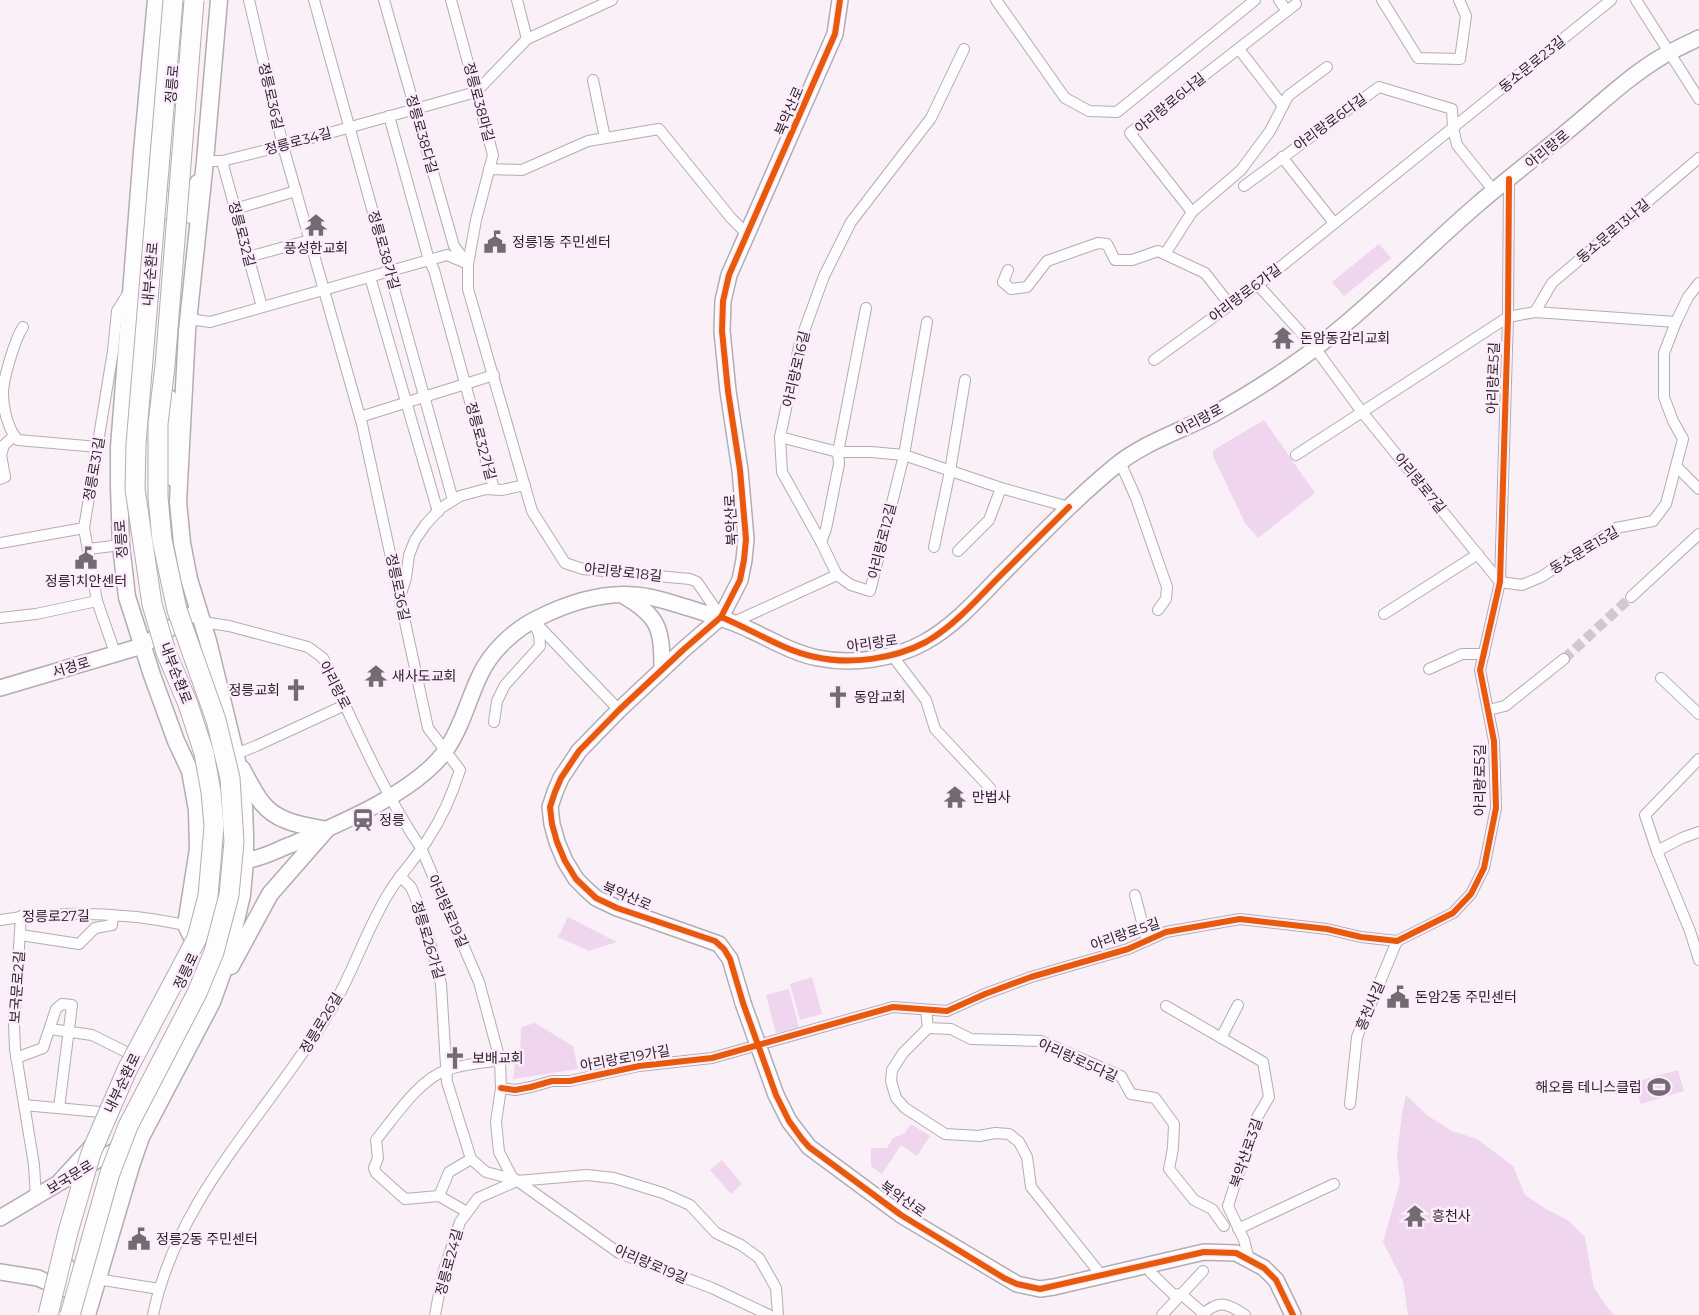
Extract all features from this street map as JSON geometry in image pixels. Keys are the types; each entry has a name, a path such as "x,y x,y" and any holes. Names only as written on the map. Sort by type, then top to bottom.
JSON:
{"highway":[{"name":"내부순환로","path":"48,1315 68,1232 91,1153 127,1070 197,938 208,896 214,826 211,792 204,753 188,704 166,652 152,604 135,489 138,415 174,0"},
{"name":"내부순환로","path":"71,1315 110,1173 128,1126 201,985 214,952 230,886 234,842 230,778 216,720 177,610 162,540 158,497 158,424 165,366 194,0"}],"main road":[{"path":"142,152 156,0"},
{"name":"정릉로","path":"56,1315 101,1136 110,1113 139,1058 161,1022 198,950 186,925 198,849 197,810 190,771 176,741 142,646 127,597 121,545 119,487 119,447 142,152 170,112 180,0"},
{"path":"178,502 189,319 219,0"},
{"name":"북악산로","path":"840,0 836,34 729,275 723,301 722,331 728,391 740,470 746,539 740,580 728,620 662,670 579,751 561,778 554,792 550,807 557,842 565,861 576,879 596,898 617,908 719,944 730,959 743,1003 776,1096 795,1130 809,1147 902,1215 1004,1278 1016,1284 1040,1289 1204,1252 1236,1253 1264,1268 1276,1280 1293,1315"},
{"name":"아리랑로","path":"245,861 266,855 326,830 390,797 425,772 445,752 460,725 484,667 517,631 533,620 562,606 594,597 620,594 634,594 657,598 728,620 792,650 816,658 850,660 891,654 918,646 945,628 975,602 1069,508 1120,462 1213,414 1269,380 1315,348 1385,289 1494,191 1624,85 1653,62 1699,38"},
{"path":"170,112 176,127 172,186 174,206 186,209 205,164"},
{"path":"132,286 164,281 168,258 180,265 170,370 167,445 178,502 182,542 189,579 201,616 236,757 244,806 245,861 242,895 228,954 212,1002"},
{"path":"620,594 647,612 658,626 662,644 662,670"},
{"name":"서경로","path":"0,688 142,646 201,616"},
{"path":"87,1315 141,1137 270,894 326,830 289,822 274,815 262,804 236,757"},
{"path":"198,849 245,861"},
{"path":"198,950 205,942 217,945 221,951 221,965 212,1002"},
{"path":"61,1182 101,1136"},
{"name":"보국문로","path":"1,1216 141,1137"},
{"path":"67,1267 70,1282 76,1287 85,1287 97,1279"},
{"path":"0,1272 38,1278 62,1289"},
{"path":"63,1315 71,1315"}],"street":[{"name":"정릉로36길","path":"249,0 283,146 360,417 428,728 445,752"},
{"name":"정릉로38가길","path":"314,0 391,271 453,500"},
{"name":"정릉로38다길","path":"384,0 454,246 468,264"},
{"name":"정릉로38마길","path":"451,0 493,155 476,220 468,264"},
{"path":"517,0 527,40"},
{"name":"정릉로34길","path":"205,164 283,146 476,92 527,40 612,0"},
{"path":"996,0 1065,98 1089,111 1117,112 1255,0"},
{"path":"1279,0 1287,11"},
{"path":"1382,0 1418,58 1460,59 1466,16 1459,0"},
{"name":"동소문로23길","path":"1453,128 1611,0"},
{"path":"1636,0 1699,99"},
{"name":"아리랑로6나길","path":"1192,212 1130,133 1296,4"},
{"name":"아리랑로16길","path":"837,575 782,472 780,437 800,342 824,276 850,222 932,118 964,49"},
{"path":"1239,49 1282,106"},
{"path":"1165,254 1192,212 1241,170 1270,131 1288,96 1327,67"},
{"path":"593,80 605,138"},
{"name":"아리랑로6다길","path":"1244,186 1379,87 1452,109 1453,128"},
{"path":"389,116 429,260"},
{"path":"1453,128 1457,145 1494,191"},
{"name":"아리랑로6가길","path":"1154,360 1258,285 1453,128"},
{"path":"489,170 522,170 588,141 659,129 731,218 747,234"},
{"path":"1282,157 1334,223"},
{"name":"동소문로13나길","path":"1535,312 1552,283 1699,158"},
{"name":"정릉로32길","path":"222,161 262,307"},
{"name":"아리랑로5길","path":"782,1039 893,1006 948,1011 985,994 1043,973 1128,949 1166,932 1240,919 1327,929 1361,937 1397,941 1453,913 1471,894 1484,868 1496,808 1494,741 1480,670 1500,582 1508,317 1509,179"},
{"path":"235,209 296,190"},
{"path":"138,209 199,218"},
{"path":"248,257 310,240"},
{"path":"1008,270 1003,282 1011,289 1027,287 1047,261 1098,243 1106,244 1115,260 1132,260 1158,251 1205,273 1230,305"},
{"path":"189,319 210,322 447,255 468,264"},
{"name":"정릉로32가길","path":"400,598 406,578 409,555 415,540 438,512 460,496 486,489 494,490 434,270 429,260"},
{"name":"아리랑로18길","path":"468,264 468,289 532,511 565,563 582,569 690,579 698,582 728,620"},
{"path":"370,277 438,512"},
{"name":"동소문로15길","path":"1500,582 1522,585 1540,577 1616,528 1653,521 1666,504 1683,439 1672,422 1664,397 1664,353 1688,297 1699,283"},
{"path":"1258,285 1315,348"},
{"name":"정릉로31길","path":"115,653 97,601 84,528 113,351 117,311 132,286"},
{"path":"821,542 826,529 839,464 838,452 866,308"},
{"path":"1508,317 1535,312 1676,322"},
{"name":"아리랑로5길","path":"1362,412 1508,317"},
{"name":"아리랑로12길","path":"837,575 851,585 870,591 904,455 927,322"},
{"path":"23,327 16,338 3,392 8,424 14,436 18,440 98,448"},
{"name":"아리랑로7길","path":"1315,348 1362,412 1500,582"},
{"path":"465,384 494,375"},
{"path":"934,547 950,470 965,380"},
{"name":"정릉로32가길","path":"425,397 465,384"},
{"path":"360,417 425,397"},
{"path":"1296,456 1362,412"},
{"path":"0,479 5,477 2,455 4,445 14,436"},
{"path":"780,437 838,452 904,455 1001,488 1069,508"},
{"path":"1120,462 1136,498 1167,587 1166,599 1158,610"},
{"path":"1676,466 1699,489"},
{"path":"494,490 525,485"},
{"path":"958,551 989,520 1001,488"},
{"path":"0,542 84,528"},
{"path":"1631,597 1699,534"},
{"path":"88,549 121,545"},
{"path":"1384,614 1478,554"},
{"path":"728,620 837,575"},
{"path":"0,618 36,614 97,601"},
{"name":"아리랑로","path":"201,616 229,626 308,647 324,658 390,797"},
{"path":"533,620 619,710"},
{"path":"494,722 497,701 505,685 540,646 539,634 533,620"},
{"path":"891,654 926,700 935,729 990,788"},
{"path":"1429,669 1462,654 1484,654"},
{"path":"1488,710 1505,706 1564,659"},
{"path":"1661,678 1699,714"},
{"path":"236,757 345,704"},
{"name":"정릉로26길","path":"153,1315 159,1289 174,1249 209,1184 304,1052 330,1011 377,914 400,876 428,840 450,799 460,770 445,752"},
{"path":"1699,759 1645,815 1657,851 1694,930 1699,960"},
{"name":"아리랑로19길","path":"390,797 421,848 479,982 500,1060 501,1088 496,1122 499,1152 512,1177 619,1253 712,1288 769,1315"},
{"path":"1657,851 1682,838 1699,832"},
{"name":"정릉로26가길","path":"400,876 411,887 423,916 441,984 447,1082 471,1159"},
{"path":"1135,895 1147,941"},
{"name":"정릉로27길","path":"0,920 22,916 62,914 144,917 186,925"},
{"name":"보국문로2길","path":"22,916 14,1024 16,1058 34,1165 36,1197"},
{"name":"정릉로27길","path":"20,935 80,944 95,928 112,925 113,916"},
{"name":"흥천사길","path":"1350,1104 1357,1036 1397,941"},
{"path":"16,1058 43,1048 56,1009 62,1004 72,1006 59,1108"},
{"path":"1221,1038 1238,1005"},
{"name":"북악산로3길","path":"1166,1006 1263,1062 1269,1097 1255,1121 1228,1206 1244,1240 1249,1260"},
{"path":"926,1010 928,1028 903,1053 892,1070 892,1081 896,1098 905,1108 945,1134 979,1136 995,1132 1009,1134 1018,1142 1027,1157 1031,1187 1102,1276"},
{"name":"아리랑로5다길","path":"928,1028 951,1029 971,1039 1041,1041 1121,1076 1131,1094 1155,1098 1174,1124 1173,1148 1169,1170 1194,1200 1212,1210 1224,1226"},
{"path":"50,1029 69,1030 92,1035 139,1058"},
{"name":"아리랑로19가길","path":"501,1088 514,1090 530,1088 552,1081 570,1081 639,1066 712,1058 782,1039"},
{"path":"500,1060 446,1070 431,1078 416,1092 376,1140 378,1158 374,1168 376,1173 405,1199 438,1196 467,1212 478,1198 517,1180"},
{"path":"24,1105 110,1113"},
{"path":"438,1196 449,1172 471,1159 486,1172 517,1180 587,1175 614,1178 663,1193 690,1205 716,1234 740,1245 760,1258 776,1288 778,1315"},
{"path":"1238,1229 1334,1184"},
{"name":"정릉로24길","path":"436,1315 443,1273 460,1222 467,1212"},
{"path":"1148,1265 1151,1273 1174,1295 1181,1294"},
{"path":"1162,1315 1203,1271"},
{"path":"97,1279 159,1289"},
{"path":"1181,1294 1202,1314 1215,1305 1229,1305 1245,1315"}],"shaded area":[{"path":"1379,244 1391,258 1344,296 1332,282"},
{"path":"1264,420 1315,493 1258,538 1245,523 1213,456 1213,451"},
{"path":"568,917 617,942 589,951 558,937"},
{"path":"812,977 822,1014 800,1020 790,984"},
{"path":"789,989 799,1027 776,1033 766,995"},
{"path":"535,1023 573,1046 578,1069 513,1079 515,1063 520,1053 521,1027"},
{"name":"해오름 테니스클럽","path":"1678,1070 1684,1091 1641,1104 1635,1082"},
{"path":"1406,1095 1428,1116 1452,1131 1477,1139 1513,1166 1525,1195 1569,1221 1585,1237 1594,1288 1614,1315 1408,1315 1403,1281 1383,1242 1400,1182 1397,1156"},
{"path":"911,1124 930,1136 917,1156 901,1145 882,1174 871,1166 871,1148 887,1148 893,1138 905,1133"},
{"path":"722,1160 742,1184 731,1194 710,1170"}],"tunnel":[{"path":"1564,659 1631,597"}],"cycle path":[{"path":"840,0 835,34 729,275 723,301 722,331 728,391 740,470 746,539 740,580 721,617 619,710 579,751 561,778 550,807 557,842 565,861 576,879 596,898 617,908 715,941 724,949 730,959 743,1003 776,1095 789,1121 809,1147 901,1215 1004,1278 1017,1284 1040,1289 1204,1252 1236,1253 1264,1268 1276,1280 1293,1315"},
{"path":"501,1088 515,1090 552,1081 570,1081 639,1066 712,1058 893,1007 947,1011 985,994 1031,977 1128,949 1166,932 1240,919 1327,929 1361,937 1397,941 1453,913 1471,894 1484,868 1496,808 1494,741 1480,670 1500,582 1508,317 1509,179"},
{"path":"721,617 779,645 815,657 857,660 900,653 926,642 954,622 1069,507"}],"place":[{"name":"풍성한교회","path":"316,225"},
{"name":"정릉1동 주민센터","path":"495,242"},
{"name":"돈암동감리교회","path":"1283,338"},
{"name":"정릉1치안센터","path":"86,558"},
{"name":"새사도교회","path":"376,676"},
{"name":"정릉교회","path":"296,690"},
{"name":"동암교회","path":"838,697"},
{"name":"만법사","path":"955,797"},
{"name":"정릉","path":"363,820"},
{"name":"돈암2동 주민센터","path":"1398,997"},
{"name":"보배교회","path":"455,1058"},
{"name":"해오름 테니스클럽","path":"1659,1087"},
{"name":"흥천사","path":"1415,1216"},
{"name":"정릉2동 주민센터","path":"139,1239"}]}
